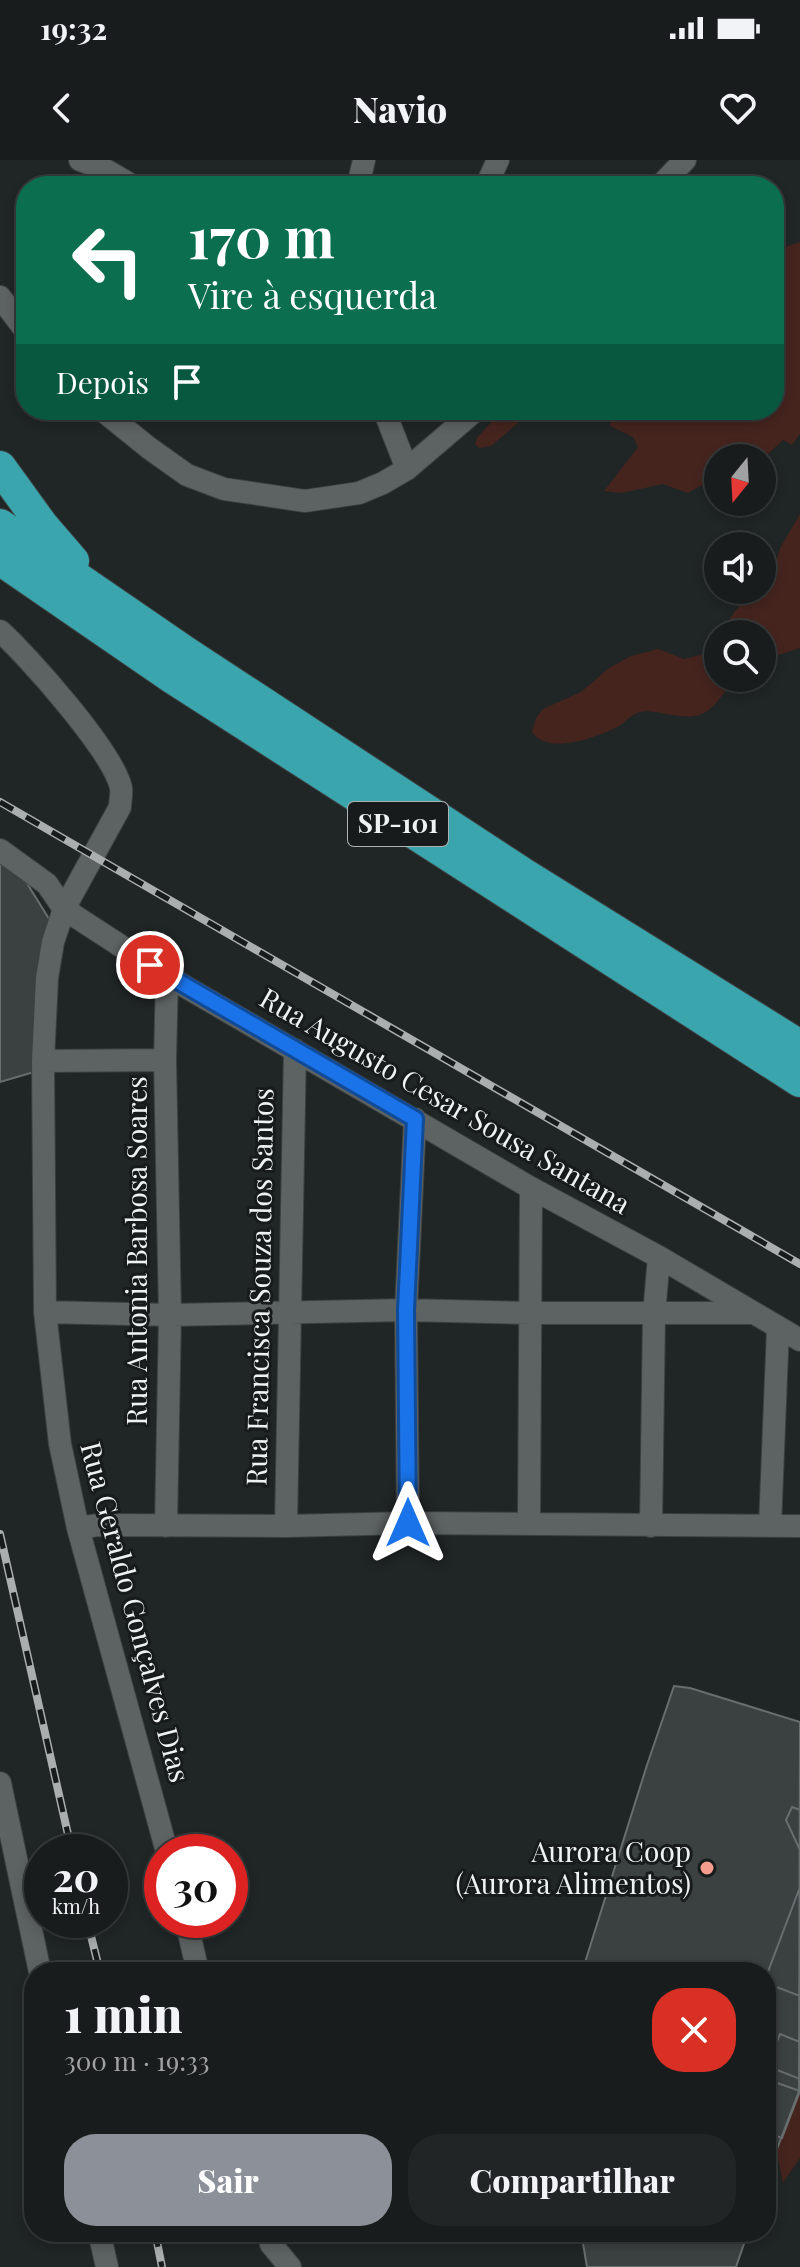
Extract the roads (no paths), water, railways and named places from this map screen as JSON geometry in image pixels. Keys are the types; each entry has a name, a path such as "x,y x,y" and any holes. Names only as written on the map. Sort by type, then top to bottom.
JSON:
{"highway":[{"path":"0,467 42,525 118,606"},
{"name":"SP-101","path":"0,525 522,873 800,1046"},
{"name":"SP-101","path":"0,559 173,678 800,1081"}],"street":[{"path":"80,160 116,176"},
{"path":"670,176 685,160"},
{"path":"0,297 16,318"},
{"path":"114,420 187,475 224,489 305,501 359,493 383,483 407,469 464,420"},
{"path":"388,420 407,469"},
{"name":"Rua Geraldo Gonçalves Dias","path":"0,631 22,650 86,728 111,766 121,788 120,807 64,909 53,942 47,978 43,1061 45,1312 60,1444 78,1528 162,1834"},
{"name":"Rua Augusto Cesar Sousa Santana","path":"0,850 47,884 64,909 167,976 800,1340"},
{"name":"Rua Antonia Barbosa Soares","path":"166,1526 170,1315 165,1060 167,976"},
{"name":"Rua Francisca Souza dos Santos","path":"286,1526 295,1050"},
{"path":"43,1061 165,1060"},
{"path":"408,1523 406,1310 415,1119"},
{"path":"529,1524 531,1188"},
{"path":"651,1526 654,1314 659,1257"},
{"path":"45,1312 170,1315 406,1310 754,1313"},
{"path":"770,1526 778,1328"},
{"path":"78,1528 109,1525 408,1523 800,1526"},
{"path":"0,1783 38,1962"},
{"path":"190,1938 196,1962"},
{"path":"101,2242 107,2267"},
{"path":"270,2242 290,2267"}],"railway":[{"path":"0,802 800,1264"},
{"path":"0,1534 68,1834"},
{"path":"92,1938 98,1962"},
{"path":"157,2242 162,2267"}],"place":[{"name":"Aurora Coop (Aurora Alimentos)","path":"707,1868"}]}
